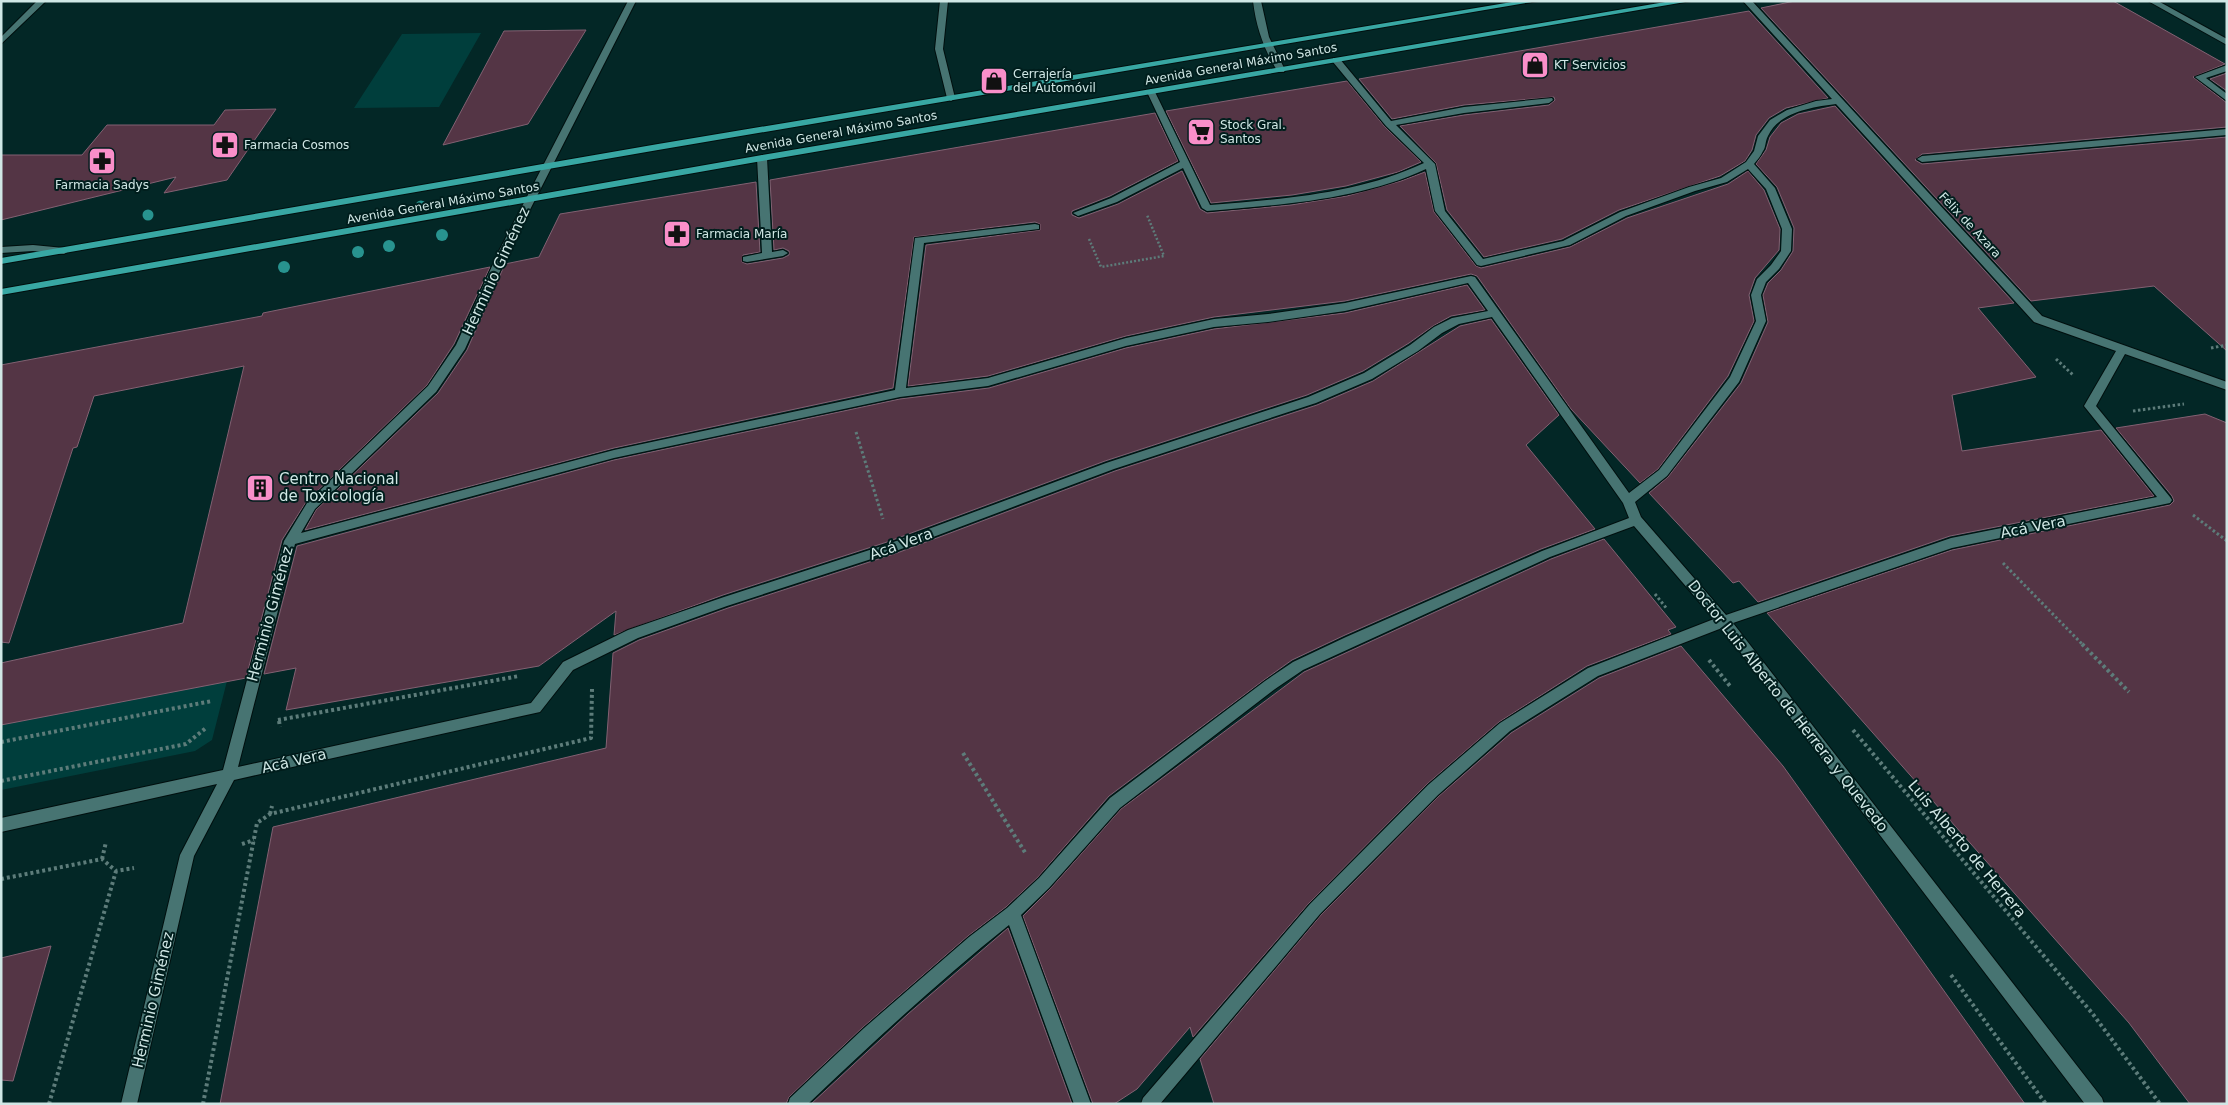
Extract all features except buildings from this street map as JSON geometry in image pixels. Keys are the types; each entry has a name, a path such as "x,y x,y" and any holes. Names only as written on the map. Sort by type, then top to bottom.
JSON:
{"main road":[{"name":"Avenida General Máximo Santos","path":"1,261 548,166 1534,1"},
{"name":"Avenida General Máximo Santos","path":"1,292 762,158 1687,1"}],"street":[{"path":"1,42 42,1"},
{"name":"Herminio Giménez","path":"129,1104 187,855 228,777 290,542 311,506 346,470 432,389 461,346 530,200 632,1"},
{"path":"944,1 939,49 951,98"},
{"path":"1256,1 1266,46 1282,70"},
{"name":"Félix de Azara","path":"1747,1 2038,319 2227,386"},
{"path":"2152,1 2227,43"},
{"path":"1336,60 1389,124 1430,164 1440,211 1481,263 1566,243 1623,214 1692,189 1724,180 1749,164 1759,152 1763,136 1773,122 1790,112 1816,104 1838,101"},
{"path":"2227,68 2199,77 2227,98"},
{"path":"1151,92 1207,208 1298,201 1398,178 1430,164"},
{"path":"1389,124 1464,110 1549,100"},
{"path":"1922,160 2227,132"},
{"path":"762,158 767,256"},
{"path":"1078,214 1136,189 1185,163"},
{"path":"1628,501 1664,473 1736,379 1761,321 1756,295 1761,281 1776,267 1786,251 1788,228 1770,188 1749,164"},
{"path":"290,542 614,454 900,393 919,240 1035,227"},
{"path":"1,250 33,248 64,251"},
{"path":"747,259 783,253"},
{"name":"Doctor Luis Alberto de Herrera y Quevedo","path":"900,393 988,382 1126,342 1214,322 1268,318 1345,307 1471,279 1628,501 1636,520 1724,621 2096,1104"},
{"name":"Acá Vera","path":"1,825 228,777 535,708 568,666 634,634 724,602 892,548 1110,466 1312,400 1368,376 1414,348 1438,330 1456,321 1494,313"},
{"path":"2122,349 2090,406 2166,500"},
{"path":"2212,381 2227,378"},
{"name":"Acá Vera","path":"1149,1104 1315,909 1433,790 1505,727 1593,672 1724,621 1951,543 2166,500"},
{"path":"796,1104 869,1035 967,948 1012,913 1044,883 1115,803 1298,666 1546,554 1636,520"},
{"path":"1012,913 1083,1104"}],"path":[{"path":"1078,214 1101,267 1164,256 1136,189"},
{"path":"847,404 892,548"},
{"path":"2166,500 2202,521 2227,541"},
{"path":"1978,538 2129,692"},
{"path":"1652,591 1732,688"},
{"path":"203,1104 257,823 270,814 591,738 594,652"},
{"path":"279,722 568,666"},
{"path":"1,742 213,700 210,709"},
{"path":"276,717 280,727"},
{"path":"1,781 129,758 186,744 204,728 207,719"},
{"name":"Luis Alberto de Herrera","path":"1848,724 2092,1013 2160,1104"},
{"path":"962,753 1044,883"},
{"path":"270,814 272,806"},
{"path":"242,844 254,840"},
{"path":"102,859 106,842"},
{"path":"102,859 116,871"},
{"path":"1,879 102,859"},
{"path":"116,871 134,868"},
{"path":"49,1104 116,871"},
{"path":"1946,969 2046,1104"}],"shaded area":[{"path":"481,33 439,107 354,108 402,34"},
{"path":"227,681 212,740 195,751 1,790 1,725"}],"place":[{"name":"KT Servicios","path":"1535,65"},
{"name":"Cerrajería del Automóvil","path":"994,81"},
{"name":"Stock Gral. Santos","path":"1201,132"},
{"name":"Farmacia Cosmos","path":"225,145"},
{"name":"Farmacia Sadys","path":"102,161"},
{"name":"Farmacia María","path":"677,234"},
{"name":"Centro Nacional de Toxicología","path":"260,488"}]}
